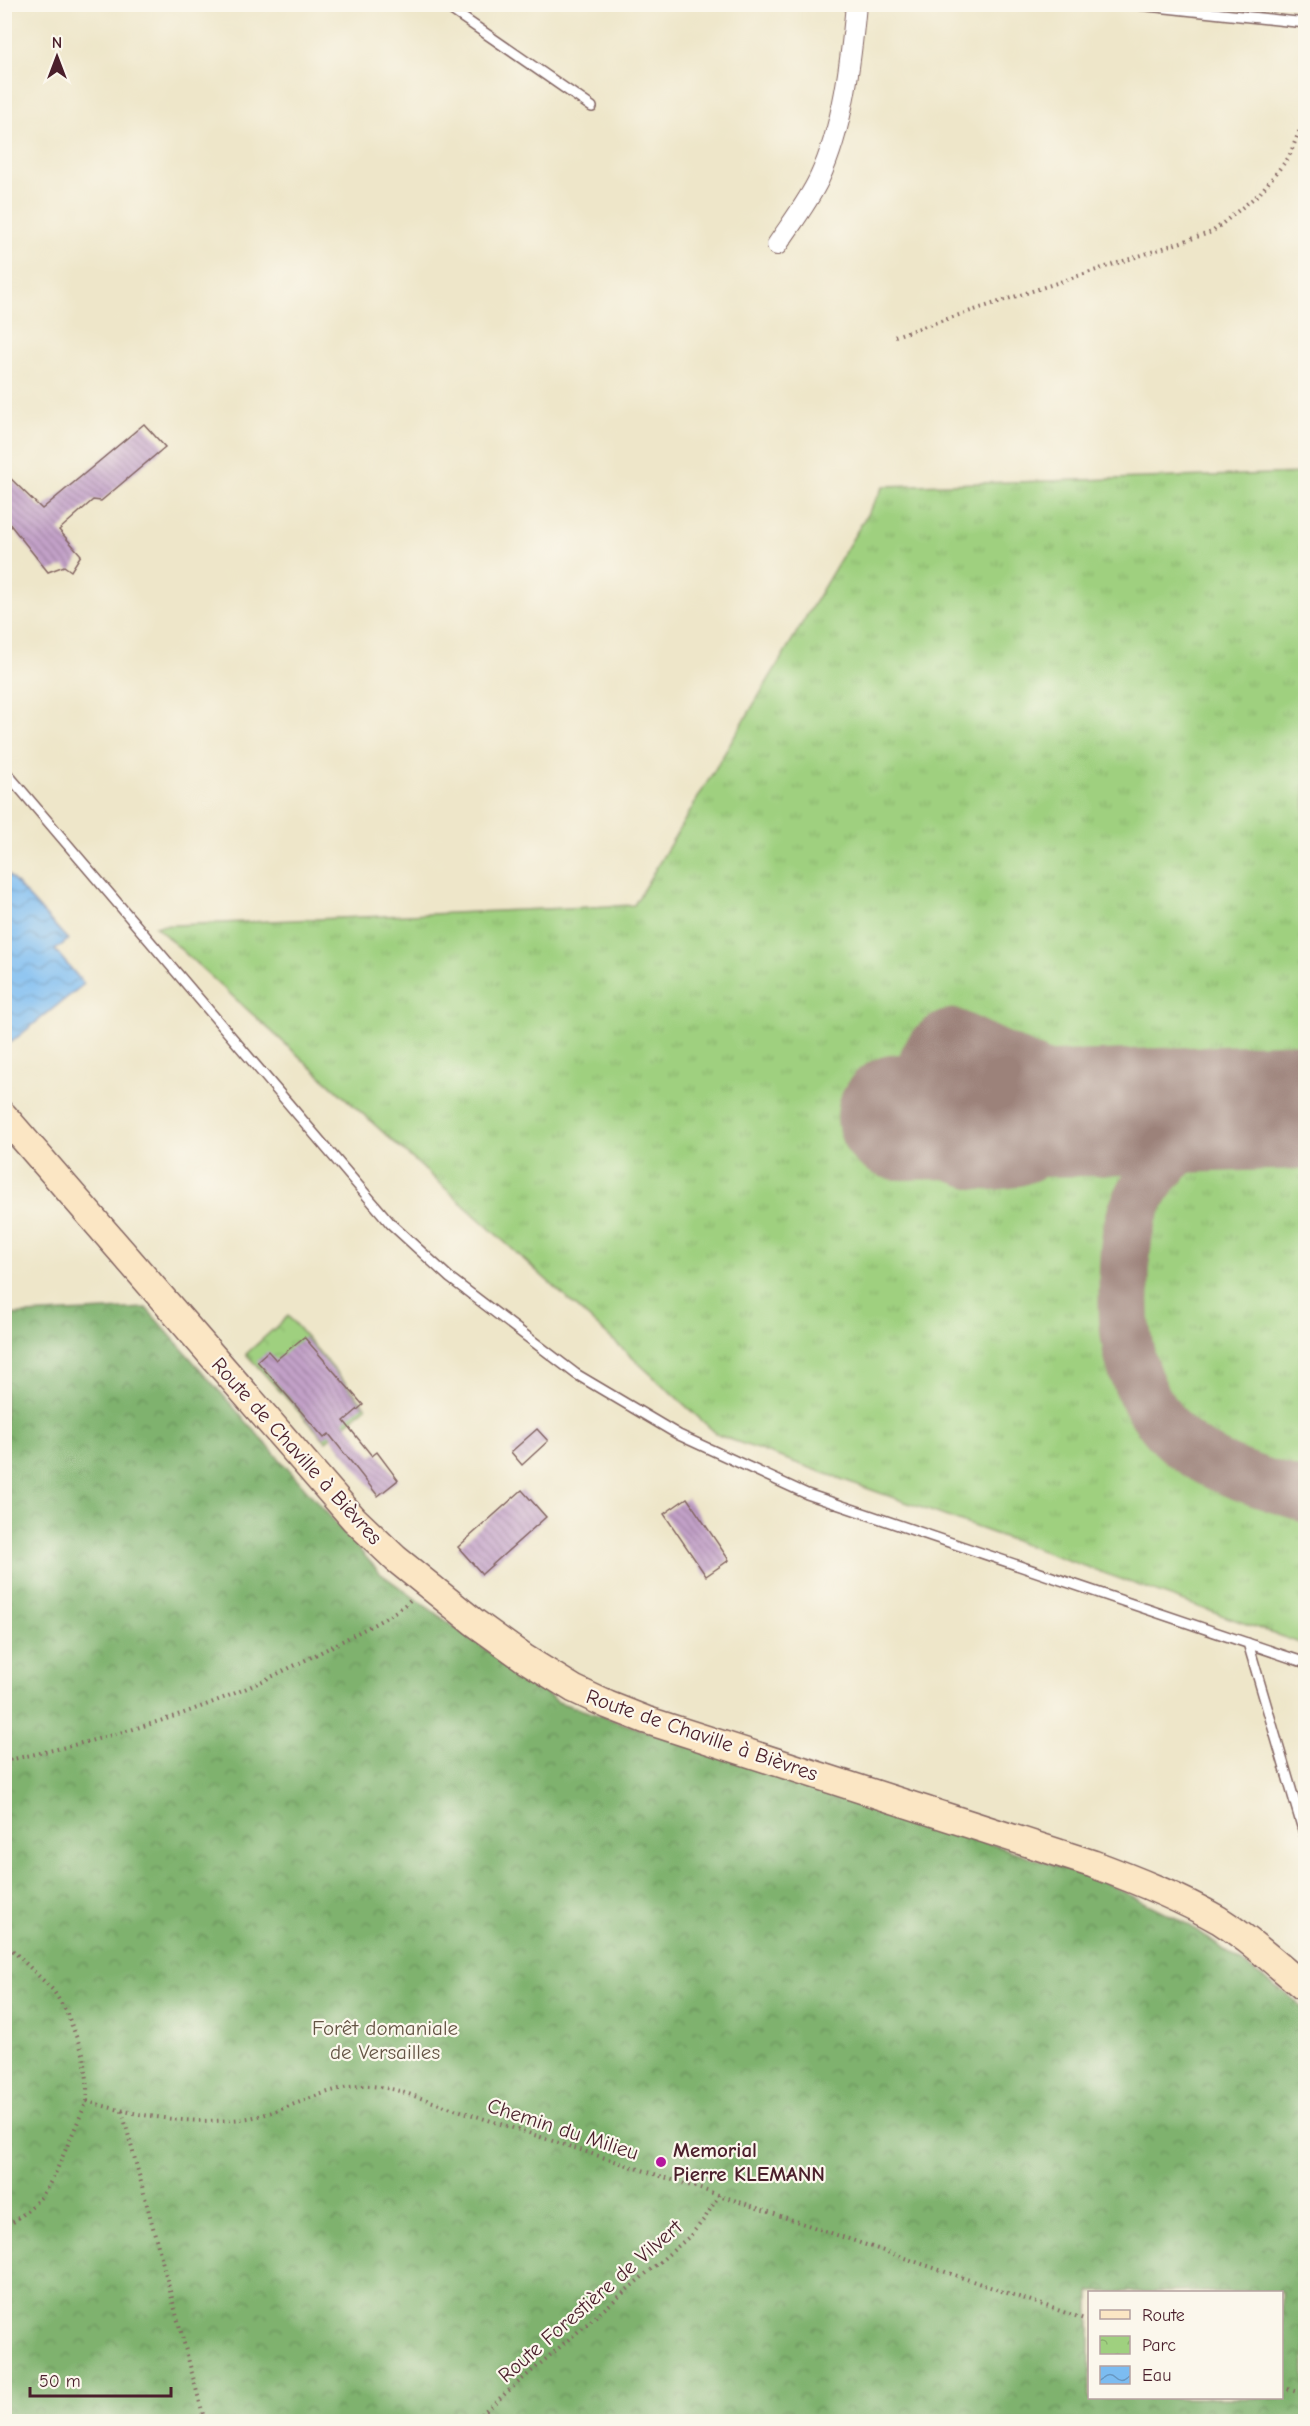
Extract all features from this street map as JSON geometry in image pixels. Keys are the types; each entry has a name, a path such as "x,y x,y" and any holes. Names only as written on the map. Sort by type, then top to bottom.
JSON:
{"main road":[{"name":"Route de Chaville à Bièvres","path":"4,1116 354,1519 424,1584 524,1658 574,1689 608,1705 783,1764 1093,1863 1143,1882 1220,1921 1256,1947 1305,1989"}],"street":[{"path":"777,245 819,180 836,130 852,47 856,4"}],"lane":[{"path":"443,4 592,107"},
{"path":"1129,4 1305,23"},
{"path":"4,770 391,1224 450,1278 576,1374 679,1435 807,1494 1305,1663"},
{"path":"1248,1643 1305,1840"}],"path":[{"path":"675,4 690,9 708,4"},
{"path":"895,336 1212,232 1260,194 1289,157 1305,114"},
{"path":"4,1761 94,1741 174,1716 233,1694 305,1661 367,1628 407,1604 424,1584"},
{"path":"4,1942 52,1990 66,2011 84,2056 87,2079 87,2101 48,2186 26,2212 4,2229"},
{"name":"Chemin du Milieu","path":"87,2101 122,2111 159,2117 201,2120 241,2119 272,2112 347,2087 376,2086 396,2090 719,2194 1088,2321"},
{"path":"122,2111 205,2421"},
{"name":"Route Forestière de Vilvert","path":"472,2421 690,2236 705,2218 719,2194"},
{"path":"1283,2388 1305,2395"}],"green space":[{"path":"1305,473 1305,1645 718,1435 155,926 634,905 884,486"},
{"name":"Forêt domaniale de Versailles","path":"146,1308 380,1573 558,1702 1100,1880 1186,1923 1296,2001 1305,2012 1305,2421 5,2422 5,1315"},
{"path":"288,1316 366,1407 326,1441 246,1354"}],"water":[{"path":"5,871 68,940 55,950 84,984 5,1047"}],"building":[{"path":"144,424 165,447 101,501 93,500 59,530 81,555 71,571 64,566 48,572 4,517 4,472 42,509"},
{"path":"304,1337 363,1405 344,1421 372,1456 377,1452 398,1480 378,1496 329,1434 324,1438 257,1361 268,1351 276,1360"},
{"path":"537,1429 548,1441 522,1465 511,1452"},
{"path":"522,1490 546,1517 482,1574 458,1547"},
{"path":"687,1498 729,1560 706,1576 664,1514"}],"taxiway":[{"path":"1066,1117 1043,1146 1029,1156 998,1164 971,1162 949,1151 933,1132 923,1110 920,1086 923,1063 934,1045 953,1034 1103,1104 1147,1111"},
{"path":"1281,1106 1237,1119 1196,1138 1162,1166 1148,1184 1132,1215 1127,1238 1124,1273 1125,1329 1131,1362 1143,1394 1162,1423 1176,1438 1192,1451 1228,1470 1306,1497"}],"runway":[{"path":"900,1117 1306,1106"}],"place":[{"name":"Memorial Pierre KLEMANN","path":"661,2162"}]}
